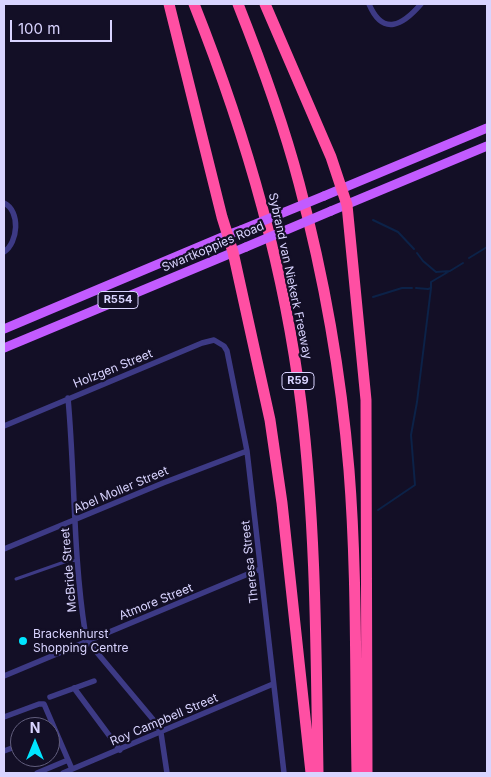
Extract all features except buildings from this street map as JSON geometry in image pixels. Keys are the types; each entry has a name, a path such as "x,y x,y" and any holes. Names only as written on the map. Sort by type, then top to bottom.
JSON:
{"highway":[{"path":"169,4 227,235 233,252 266,402 282,503 311,773"},
{"name":"Sybrand van Niekerk Freeway","path":"194,4 218,64 257,186 279,275 295,362 302,412 311,520 318,773"},
{"path":"238,4 267,81 299,182 324,290 334,352 346,444 350,500 357,773"},
{"path":"265,4 331,157 347,205 366,400 367,773"}],"main road":[{"name":"Swartkoppies Road","path":"4,329 487,128"},
{"name":"Swartkoppies Road","path":"4,348 487,146"}],"street":[{"path":"369,4 377,18 387,24 407,19 421,4"},
{"path":"4,203 13,210 15,230 13,243 4,252"},
{"name":"Holzgen Street","path":"4,426 210,340 220,342 226,351"},
{"name":"Theresa Street","path":"226,351 247,451 284,773"},
{"name":"McBride Street","path":"68,398 77,561 87,640"},
{"name":"Abel Moller Street","path":"4,549 247,451"},
{"name":"Atmore Street","path":"4,676 260,569"},
{"path":"87,640 142,705 161,733 167,773"},
{"path":"50,697 94,681"},
{"name":"Roy Campbell Street","path":"63,773 273,684"},
{"path":"74,688 120,750"},
{"path":"4,717 42,703 46,706 49,717"},
{"path":"60,745 72,769"},
{"path":"37,773 68,760"}],"lane":[{"path":"16,579 70,560 77,561"}],"waterway":[{"path":"373,220 398,232 414,249"},
{"path":"469,258 487,247"},
{"path":"417,253 436,272 450,271 463,263"},
{"path":"416,288 431,288 431,282 448,272"},
{"path":"373,297 402,288 412,288"},
{"path":"378,510 415,485 411,435 431,288"}],"place":[{"name":"Brackenhurst Shopping Centre","path":"23,641"}]}
